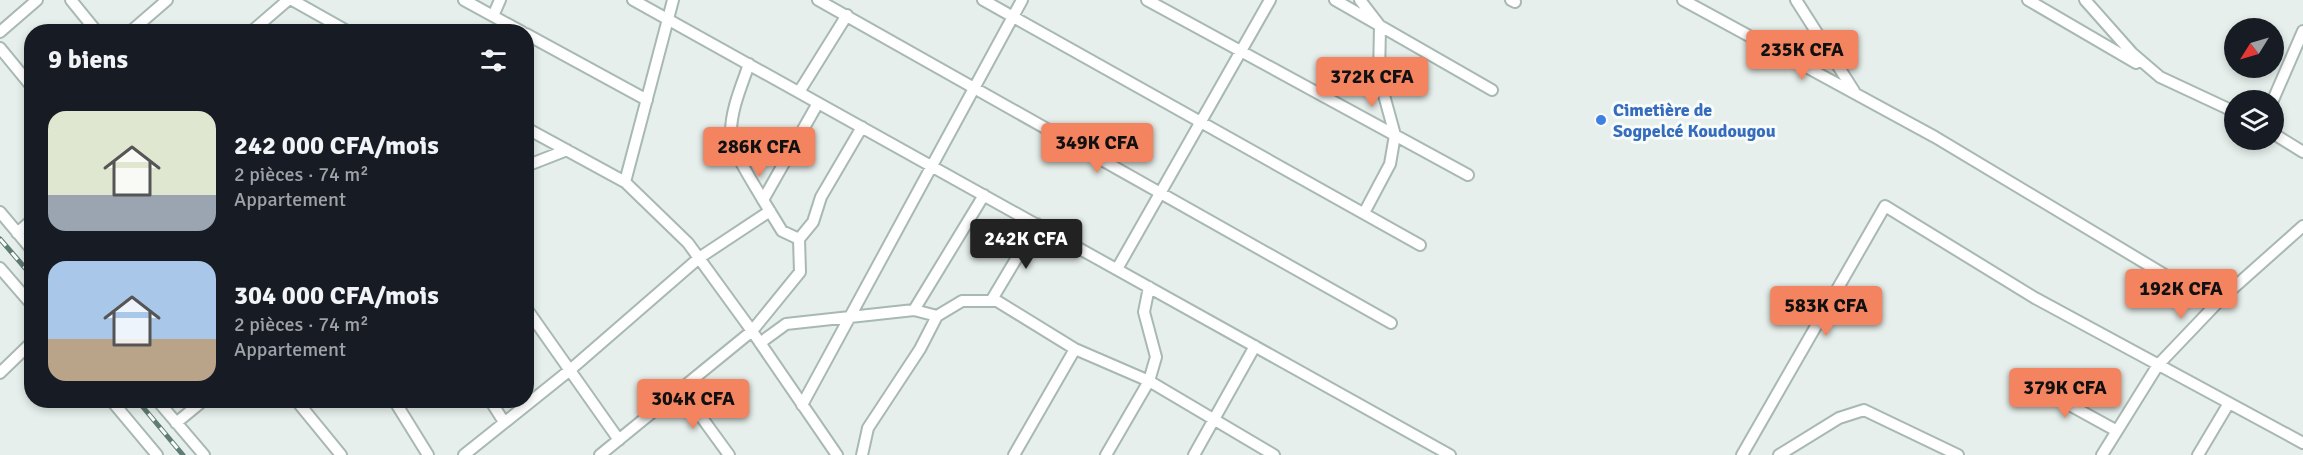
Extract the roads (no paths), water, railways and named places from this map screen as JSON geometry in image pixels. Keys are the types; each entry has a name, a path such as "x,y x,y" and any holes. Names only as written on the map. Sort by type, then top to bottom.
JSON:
{"street":[{"path":"0,32 37,0"},
{"path":"71,0 90,24"},
{"path":"139,24 167,0"},
{"path":"261,24 290,0 334,24"},
{"path":"464,0 506,24"},
{"path":"493,16 501,0"},
{"path":"633,0 1450,455"},
{"path":"625,182 673,0"},
{"path":"818,0 1391,323"},
{"path":"983,0 1420,245"},
{"path":"802,405 1022,0"},
{"path":"1147,0 1468,175"},
{"path":"1117,269 1270,0"},
{"path":"1335,0 1492,90"},
{"path":"1360,0 1380,26 1379,77 1395,135 1390,164 1364,213"},
{"path":"1683,0 1935,137 2215,305"},
{"path":"1796,0 1856,94"},
{"path":"2028,0 2160,77 2224,107"},
{"path":"2085,0 2132,53 2160,77"},
{"path":"799,92 847,15"},
{"path":"2277,90 2303,31"},
{"path":"534,38 647,100"},
{"path":"0,48 24,77"},
{"path":"749,64 735,109 731,133 734,146 782,231 799,239"},
{"path":"763,200 818,103"},
{"path":"600,455 752,332 800,272 799,239 813,222 821,197 862,127"},
{"path":"534,132 625,182 688,243 837,455"},
{"path":"2284,140 2303,152"},
{"path":"534,163 567,150"},
{"path":"914,310 984,195"},
{"path":"1742,455 1885,206 2035,298 2303,443"},
{"path":"534,398 699,258 770,211"},
{"path":"0,212 24,241"},
{"path":"991,301 1037,224"},
{"path":"2102,455 2158,365 2215,305 2303,226"},
{"path":"17,233 24,227"},
{"path":"0,268 24,296"},
{"path":"1106,455 1149,381 1156,357 1144,312 1149,287"},
{"path":"862,455 868,428 920,349 937,316 962,301 997,301 1075,348 1149,381 1274,455"},
{"path":"760,343 786,324 914,310 937,316"},
{"path":"534,319 619,440"},
{"path":"1194,455 1255,346"},
{"path":"1014,455 1075,348"},
{"path":"0,373 24,350"},
{"path":"2026,381 2117,431"},
{"path":"681,389 729,455"},
{"path":"2198,455 2229,403"},
{"path":"118,408 157,455"},
{"path":"164,408 204,455"},
{"path":"176,423 194,408"},
{"path":"302,408 340,455"},
{"path":"399,408 428,455"},
{"path":"495,408 504,422"},
{"path":"464,455 522,408"},
{"path":"1779,455 1839,418 1864,410 1958,455"}],"railway":[{"path":"0,239 24,267"},
{"path":"144,408 183,455"}],"place":[{"name":"Cimetière de Sogpelcé Koudougou","path":"1601,120"}]}
